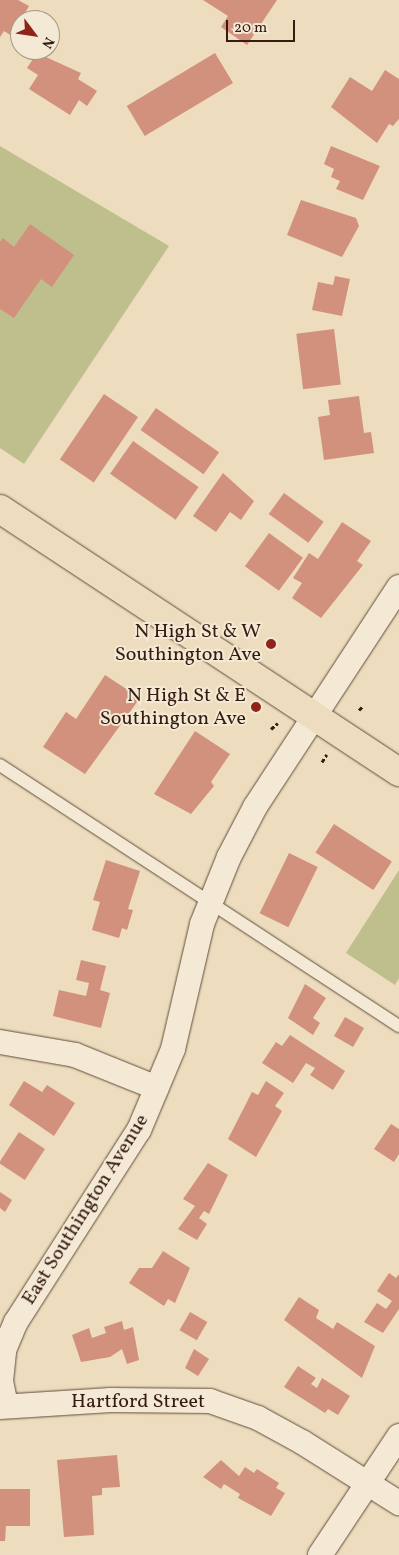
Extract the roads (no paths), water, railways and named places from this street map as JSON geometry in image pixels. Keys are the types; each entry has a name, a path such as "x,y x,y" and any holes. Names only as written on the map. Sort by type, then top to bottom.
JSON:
{"main road":[{"path":"0,509 399,772"}],"street":[{"name":"East Southington Avenue","path":"3,1406 4,1350 16,1322 121,1160 157,1088 173,1049 209,902 251,815 399,587"},
{"path":"0,1042 75,1056 157,1088"},
{"name":"Hartford Street","path":"3,1406 210,1401 258,1418 399,1503"},
{"path":"320,1555 399,1436"}],"lane":[{"path":"0,765 399,1026"}],"place":[{"name":"N High St & W Southington Ave","path":"271,644"},
{"name":"N High St & E Southington Ave","path":"256,707"}]}
